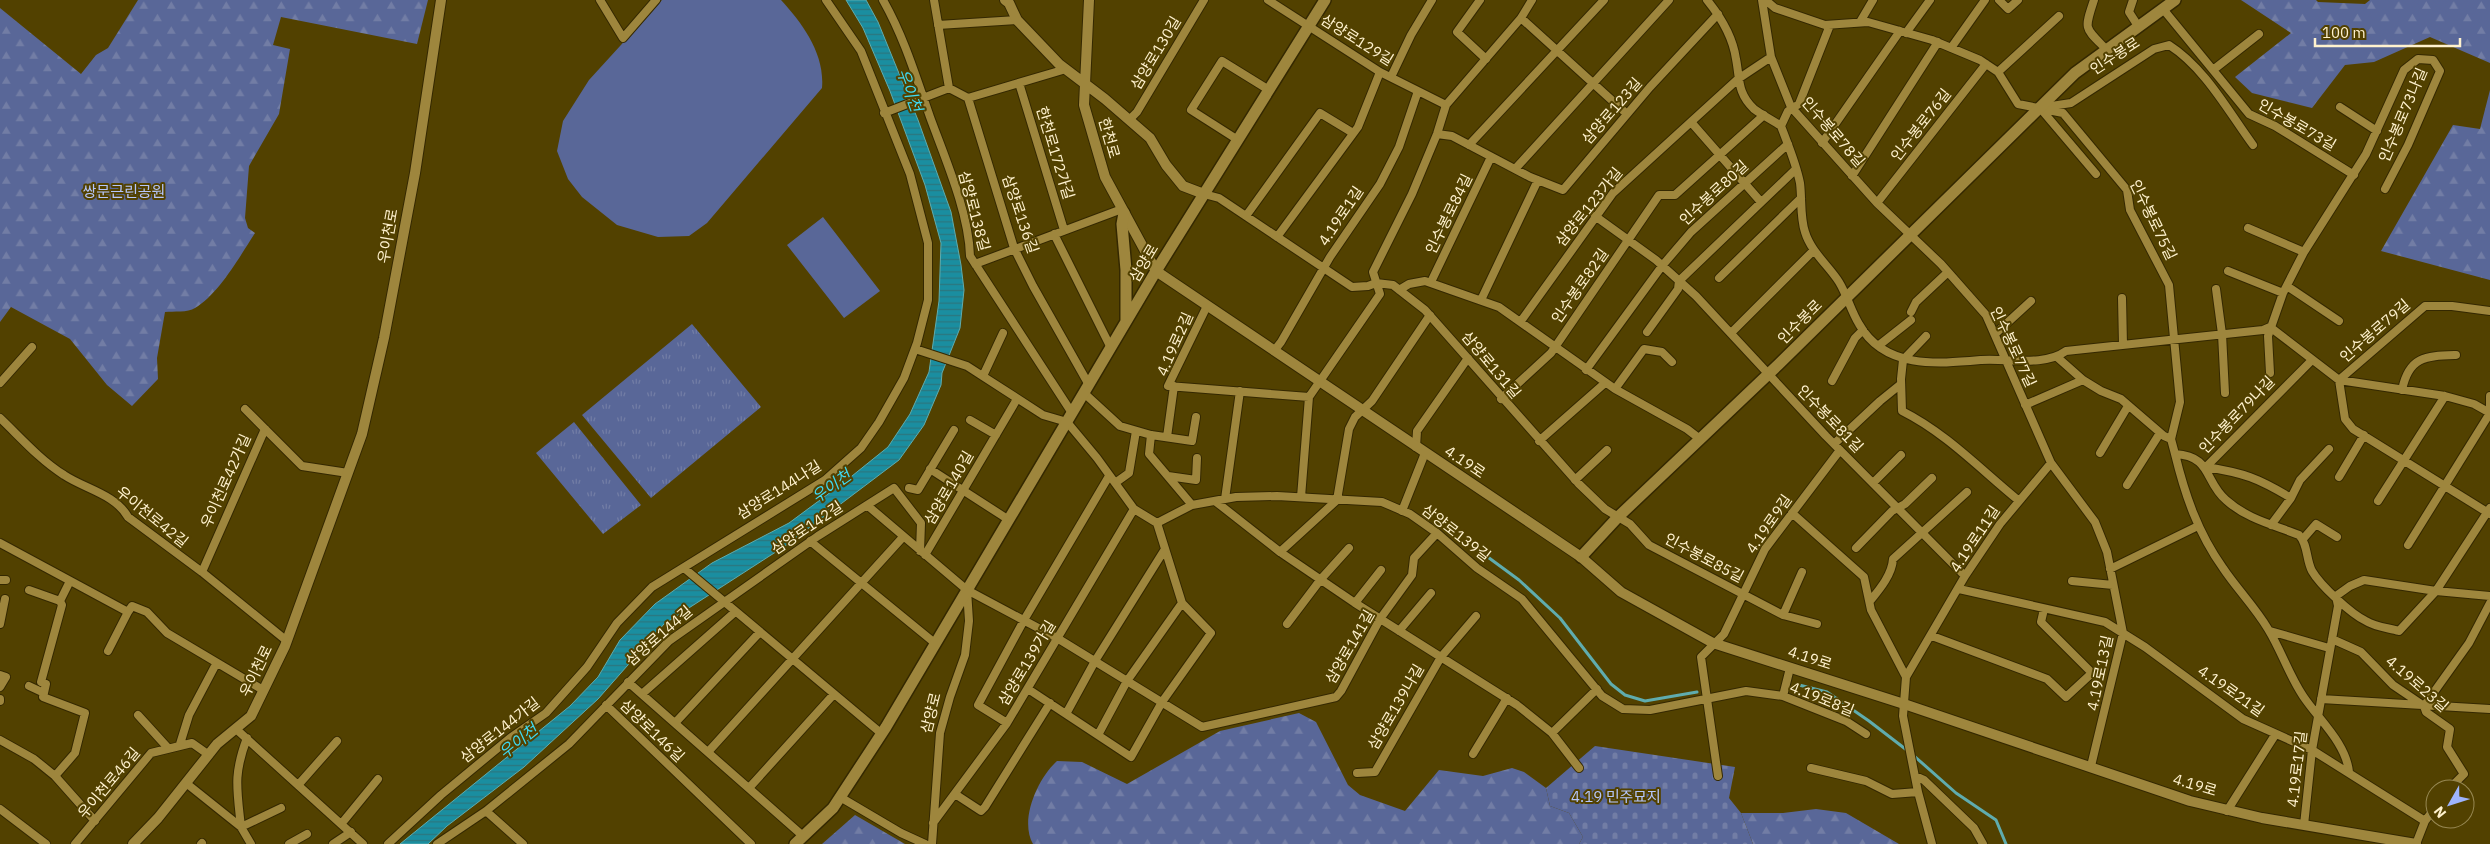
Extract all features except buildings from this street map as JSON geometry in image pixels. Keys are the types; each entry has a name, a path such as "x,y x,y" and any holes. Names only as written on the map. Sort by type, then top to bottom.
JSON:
{"main road":[{"name":"삼양로","path":"795,844 833,808 882,734 1156,271 1325,0"},
{"name":"인수봉로","path":"1581,557 1618,517 1768,374 2075,73 2175,0"},
{"path":"1123,211 1126,322"}],"street":[{"name":"우이천로","path":"133,844 158,818 217,744 251,716 287,641 362,434 384,338 415,172 441,0"},
{"path":"600,0 623,38 656,0"},
{"name":"삼양로144나길","path":"684,568 824,480 861,448 879,422 904,378 915,348 928,300 928,243 910,174 884,113 861,51 826,0"},
{"name":"삼양로138길","path":"882,0 907,48 970,236 970,256 1069,418"},
{"path":"934,0 949,88"},
{"name":"한천로","path":"1089,0 1084,105 1105,177 1156,271"},
{"name":"삼양로130길","path":"1129,120 1137,112 1204,0"},
{"path":"1268,0 1308,26"},
{"name":"삼양로129길","path":"1391,77 1411,35 1432,0"},
{"path":"1480,0 1457,32 1486,58"},
{"path":"1301,497 1309,397 1380,294 1373,272 1412,194 1437,134 1446,105 1521,18 1532,0"},
{"path":"1469,145 1604,0"},
{"name":"삼양로123길","path":"1516,168 1669,0"},
{"path":"1707,0 1718,14 1736,59 1738,80 1745,96 1754,108 1781,126 1796,169 1805,232 1814,250 1839,282 1863,330 1888,354 1904,360 1948,363 2007,360 2024,362 2057,357 2066,351 2263,330 2270,327"},
{"path":"1860,22 1873,0"},
{"path":"1822,142 1903,32 1930,0"},
{"path":"1951,48 1985,0"},
{"path":"1999,0 2008,9 2018,0"},
{"name":"인수봉로","path":"2094,0 2086,23 2088,31 2106,49"},
{"name":"인수봉로","path":"2133,0 2129,12 2138,26"},
{"path":"1008,1 1017,20 1034,40 1066,69 1150,138 1166,165 1183,186 1204,194"},
{"path":"1767,1 1775,8 1830,26 1868,22 1938,42 1986,64 1998,72 2018,104 2040,108 2096,174"},
{"name":"인수봉로78길","path":"1767,1 1771,57 1791,107 1852,176 1910,234"},
{"name":"인수봉로73길","path":"2163,8 2250,114 2275,126 2354,175"},
{"name":"삼양로123길","path":"1437,134 1452,136 1491,157 1562,190 1627,114 1718,14"},
{"path":"1998,72 2059,16"},
{"path":"1521,18 1627,114"},
{"path":"938,25 1017,20"},
{"name":"삼양로129길","path":"1308,26 1380,72 1446,105"},
{"path":"1781,126 1791,107 1799,104 1830,26"},
{"path":"2213,70 2258,34"},
{"name":"인수봉로76길","path":"1852,176 1938,42"},
{"name":"인수봉로","path":"2040,108 2071,103 2154,49 2169,45 2185,55 2253,145"},
{"name":"삼양로123가길","path":"1522,321 1595,216 1632,174 1738,80 1771,57"},
{"name":"인수봉로73나길","path":"2270,327 2285,289 2304,252 2354,175 2377,131 2404,70 2418,59 2433,60 2440,71 2408,145 2385,189"},
{"path":"1238,140 1191,110 1222,61 1269,90"},
{"name":"인수봉로76길","path":"1878,203 1986,64"},
{"path":"884,113 949,88 968,98 1066,69"},
{"path":"1277,237 1353,133 1380,72"},
{"name":"한천로172가길","path":"1019,83 1064,230"},
{"name":"4.19로1길","path":"1274,351 1296,317 1323,268 1380,184 1399,147 1418,91"},
{"name":"삼양로136길","path":"968,98 1014,248 1086,389"},
{"name":"인수봉로73나길","path":"2340,107 2377,131"},
{"name":"인수봉로75길","path":"2040,108 2063,113 2127,190 2130,210 2169,285 2180,402 2171,439"},
{"path":"1246,216 1320,113 1353,133"},
{"path":"1719,155 1764,114"},
{"path":"1691,122 1761,202"},
{"name":"인수봉로80길","path":"1662,266 1691,232 1788,144"},
{"name":"인수봉로82길","path":"1554,347 1659,195 1675,195 1719,155"},
{"name":"인수봉로84길","path":"1431,282 1491,157"},
{"path":"1647,332 1678,289 1679,281 1796,169"},
{"path":"1481,300 1538,180"},
{"name":"삼양로131길","path":"1204,194 1219,198 1352,287 1368,286 1376,283 1393,285 1430,315 1501,399 1575,480 1605,509 1618,517"},
{"path":"1719,278 1801,198"},
{"path":"975,264 1064,230 1123,211"},
{"name":"인수봉로82길","path":"1595,216 1679,281 1731,333 1768,374"},
{"path":"2248,228 2304,252"},
{"path":"1054,234 1111,348"},
{"name":"인수봉로77길","path":"1910,234 1948,272 1986,315 2051,463"},
{"path":"1731,333 1814,250"},
{"path":"1586,370 1662,266"},
{"name":"4.19로","path":"1156,271 1581,557 1621,592 1716,644 1904,704 2190,801 2227,811 2390,842 2416,844"},
{"path":"2228,271 2285,289 2339,321"},
{"path":"1911,312 1916,302 1948,272"},
{"path":"1399,290 1409,284 1425,280 1499,307 1522,321 1554,347 1605,383 1687,429 1700,440"},
{"path":"2216,289 2222,334 2225,393"},
{"path":"2122,298 2123,345"},
{"path":"1995,334 2031,301"},
{"name":"4.19로2길","path":"1207,306 1168,386 1309,397"},
{"name":"인수봉로79길","path":"2338,380 2425,306 2452,306 2490,311"},
{"path":"1280,552 1337,500 1349,429 1430,315"},
{"path":"1878,346 1911,320"},
{"path":"2270,327 2267,346 2270,373"},
{"name":"인수봉로79길","path":"2270,327 2338,380 2444,396 2474,404 2490,412"},
{"path":"1832,381 1855,338 1863,330"},
{"path":"983,376 1003,333"},
{"path":"1926,336 1904,360 1901,384 1902,412 1920,420 1962,451 1978,468 2018,500"},
{"path":"0,383 32,347"},
{"path":"1501,399 1551,354 1554,347"},
{"path":"915,348 968,366 1043,414 1069,418 1134,509 1157,523 1182,603 1211,633 1162,702 1131,757 1028,689"},
{"path":"1615,389 1644,350 1662,352 1672,362"},
{"path":"2402,390 2405,377 2414,363 2428,356 2456,355"},
{"path":"2057,357 2084,380 2101,391 2113,394 2160,433 2171,439 2186,496 2198,526 2223,569 2248,598 2270,631 2290,675 2318,716"},
{"path":"1416,447 1417,431 1468,358"},
{"name":"인수봉로79나길","path":"2206,467 2312,360"},
{"name":"인수봉로81길","path":"1768,374 1837,447 1965,576"},
{"path":"2025,405 2084,380"},
{"path":"2303,539 2306,557 2313,572 2336,596 2340,603 2366,622 2399,631 2436,591 2489,511 2353,429 2345,419 2338,380"},
{"path":"1539,440 1605,383"},
{"path":"1837,447 1880,401 1901,384"},
{"path":"1168,437 1174,386"},
{"path":"1086,389 1120,426 1151,435 1192,441 1196,417"},
{"path":"1225,499 1240,391"},
{"path":"2378,501 2444,396"},
{"path":"2408,546 2490,412 2490,396"},
{"name":"삼양로140길","path":"923,553 963,491 1017,399"},
{"path":"2100,453 2128,406"},
{"path":"246,409 302,466 348,473"},
{"name":"우이천로42길","path":"0,418 35,452 64,475 122,507 128,517 202,572 287,641"},
{"path":"970,420 996,435"},
{"name":"우이천로42가길","path":"202,572 265,429"},
{"path":"909,488 918,490 954,430"},
{"path":"1115,483 1129,473 1136,431"},
{"path":"2127,485 2160,433"},
{"path":"1151,435 1149,454 1192,505"},
{"path":"2339,477 2364,436"},
{"name":"4.19로9길","path":"1716,644 1724,634 1765,549 1837,447"},
{"path":"2271,525 2291,498 2300,480 2330,449"},
{"path":"1575,480 1607,450"},
{"name":"4.19로","path":"1402,511 1425,453"},
{"path":"2175,454 2200,462 2206,467 2208,477 2216,490 2227,501 2248,516 2303,539"},
{"path":"1873,483 1901,455"},
{"path":"1168,476 1196,480 1197,458"},
{"name":"4.19로11길","path":"1932,844 1918,792 1905,724 1906,677 1932,636 1965,576 2018,500 2051,463"},
{"name":"4.19로13길","path":"2051,463 2095,522 2107,552 2123,633 2091,766"},
{"name":"인수봉로79나길","path":"2206,467 2239,472 2261,480 2291,498"},
{"path":"930,469 1009,520"},
{"path":"1007,722 978,705 1024,620 1109,476"},
{"path":"1856,548 1892,511 1898,509 1932,478"},
{"name":"삼양로142길","path":"723,602 810,541 894,488 921,523 923,553"},
{"path":"1870,601 1882,586 1893,559 1967,492"},
{"name":"삼양로139길","path":"1157,523 1192,505 1252,496 1382,502 1402,511 1436,533 1477,568 1522,599 1602,696 1623,709 1650,710 1707,699"},
{"name":"삼양로139나길","path":"1215,501 1280,552 1355,603 1507,698 1552,733 1579,768"},
{"path":"868,506 967,590"},
{"name":"삼양로139가길","path":"933,823 1007,722 1134,509"},
{"path":"1792,513 1864,577 1872,610 1906,677"},
{"name":"인수봉로85길","path":"1618,517 1630,524 1649,545 1783,615 1818,624"},
{"path":"2303,539 2316,524 2337,537"},
{"path":"2110,569 2198,526"},
{"name":"삼양로141길","path":"967,590 1057,638 1202,727 1336,697 1380,619 1412,574 1414,558 1436,533"},
{"path":"708,752 903,537"},
{"path":"810,541 860,584 936,644"},
{"path":"0,543 128,612"},
{"path":"1287,624 1321,579 1349,548"},
{"path":"1066,714 1095,661 1166,549"},
{"path":"684,568 882,734"},
{"name":"삼양로144가길","path":"388,844 441,795 510,738 546,713 587,667 617,623 652,587 684,568"},
{"path":"1355,603 1381,570"},
{"path":"1783,615 1802,572"},
{"path":"2336,596 2350,586 2364,580 2436,591 2490,596"},
{"path":"55,776 75,753 85,713 43,697 46,684 41,682 62,605 60,601 70,581"},
{"path":"2072,581 2113,585"},
{"name":"4.19로21길","path":"1959,589 2105,622 2243,719 2312,750 2425,821"},
{"path":"28,590 60,601"},
{"name":"삼양로","path":"932,844 940,733 965,655 969,621 967,590"},
{"path":"1399,631 1431,593"},
{"name":"4.19로17길","path":"2304,825 2312,750 2338,606 2336,596"},
{"path":"0,624 5,599"},
{"name":"삼양로144길","path":"606,706 669,641 723,602"},
{"path":"1098,735 1127,681 1182,603"},
{"path":"2424,706 2469,643 2490,603"},
{"path":"108,652 132,606 147,612 167,633 194,648 216,664 264,690"},
{"path":"1932,636 2047,678 2066,696 2092,673 2041,622 2044,609"},
{"path":"642,694 735,612"},
{"name":"삼양로139나길","path":"1358,772 1375,772 1440,657 1476,616"},
{"path":"2270,631 2329,648"},
{"path":"675,723 759,632"},
{"name":"4.19로23길","path":"2332,639 2361,652 2393,685 2424,706 2426,712 2450,729 2447,747 2464,774 2459,779"},
{"path":"1716,644 1701,658 1718,776"},
{"path":"209,755 192,743 180,744 189,715 216,664"},
{"path":"1783,696 1790,668"},
{"path":"0,675 6,677 0,687"},
{"path":"628,682 804,836"},
{"path":"29,686 44,693"},
{"path":"1552,733 1597,689"},
{"name":"4.19로8길","path":"1707,699 1746,691 1783,696 1846,721 1866,734"},
{"path":"749,788 834,694"},
{"path":"1474,754 1507,698"},
{"path":"2321,699 2490,709"},
{"path":"955,794 981,811 985,808 1050,703"},
{"name":"삼양로146길","path":"437,844 486,811 569,744 606,706 751,844"},
{"path":"138,715 168,748"},
{"name":"4.19로17길","path":"2318,716 2347,758 2349,772"},
{"path":"236,729 342,822 364,844"},
{"name":"4.19로","path":"2227,811 2275,734"},
{"path":"241,827 236,785 237,770 246,738"},
{"path":"0,740 34,759 55,776 95,821"},
{"path":"299,784 336,741"},
{"name":"우이천로46길","path":"75,844 151,753 180,744"},
{"path":"1811,768 1866,781 1892,794 1918,792"},
{"path":"1915,776 1924,780 1974,828 1983,844"},
{"path":"342,822 378,780"},
{"path":"186,783 241,827 251,844"},
{"path":"840,797 901,833 925,844"},
{"path":"241,827 281,808"},
{"path":"0,809 46,844"},
{"path":"486,811 522,844"},
{"path":"2416,844 2425,821"},
{"path":"333,844 351,832"},
{"path":"289,844 307,834"}],"green space":[{"name":"쌍문근린공원","path":"138,0 428,0 417,44 281,17 273,45 290,49 279,114 249,166 245,218 248,228 255,233 221,284 204,302 188,311 165,312 157,358 158,379 132,406 107,385 70,339 11,307 0,322 0,8 81,74 96,55 108,48"},
{"path":"662,0 781,0 811,40 820,63 822,75 822,88 707,223 689,236 658,237 617,225 582,197 568,179 557,151 563,121 589,80"},
{"path":"2241,0 2316,0 2318,2 2365,4 2370,0 2490,0 2490,63 2430,37 2374,62 2345,65 2312,108 2252,93 2235,77 2291,33"},
{"path":"2490,90 2490,280 2381,251 2453,125 2480,129"},
{"path":"823,217 880,291 844,318 787,245"},
{"path":"692,324 761,407 651,498 582,415"},
{"path":"574,422 641,505 603,534 536,453"},
{"path":"1299,713 1316,722 1348,785 1360,795 1405,811 1439,770 1483,776 1512,768 1524,772 1546,788 1550,806 1569,813 1583,837 1579,844 1033,844 1029,834 1029,812 1037,788 1057,761 1082,762 1127,784 1220,731"},
{"name":"4.19 민주묘지","path":"1595,746 1735,767 1729,798 1741,813 1753,844 1579,844 1583,837 1569,813 1550,806 1546,788"},
{"path":"1816,809 1846,813 1899,844 1753,844 1741,813 1783,813"},
{"path":"855,815 905,844 822,844"}],"shaded area":[{"name":"우이천","path":"846,0 866,0 878,22 918,120 951,212 961,265 964,290 960,328 942,373 941,385 924,425 899,460 785,546 664,624 598,699 524,767 447,826 428,844 400,844 570,706 598,677 620,640 655,604 712,563 789,523 847,480 888,447 910,414 929,372 939,301 941,243 925,185 890,91 863,28"}],"waterway":[{"path":"1466,541 1519,580 1560,618 1611,684 1625,695 1645,701 1697,692"},
{"path":"1799,685 1827,692 1908,751"},
{"path":"1913,755 1956,793 1996,820 2006,844"}]}
